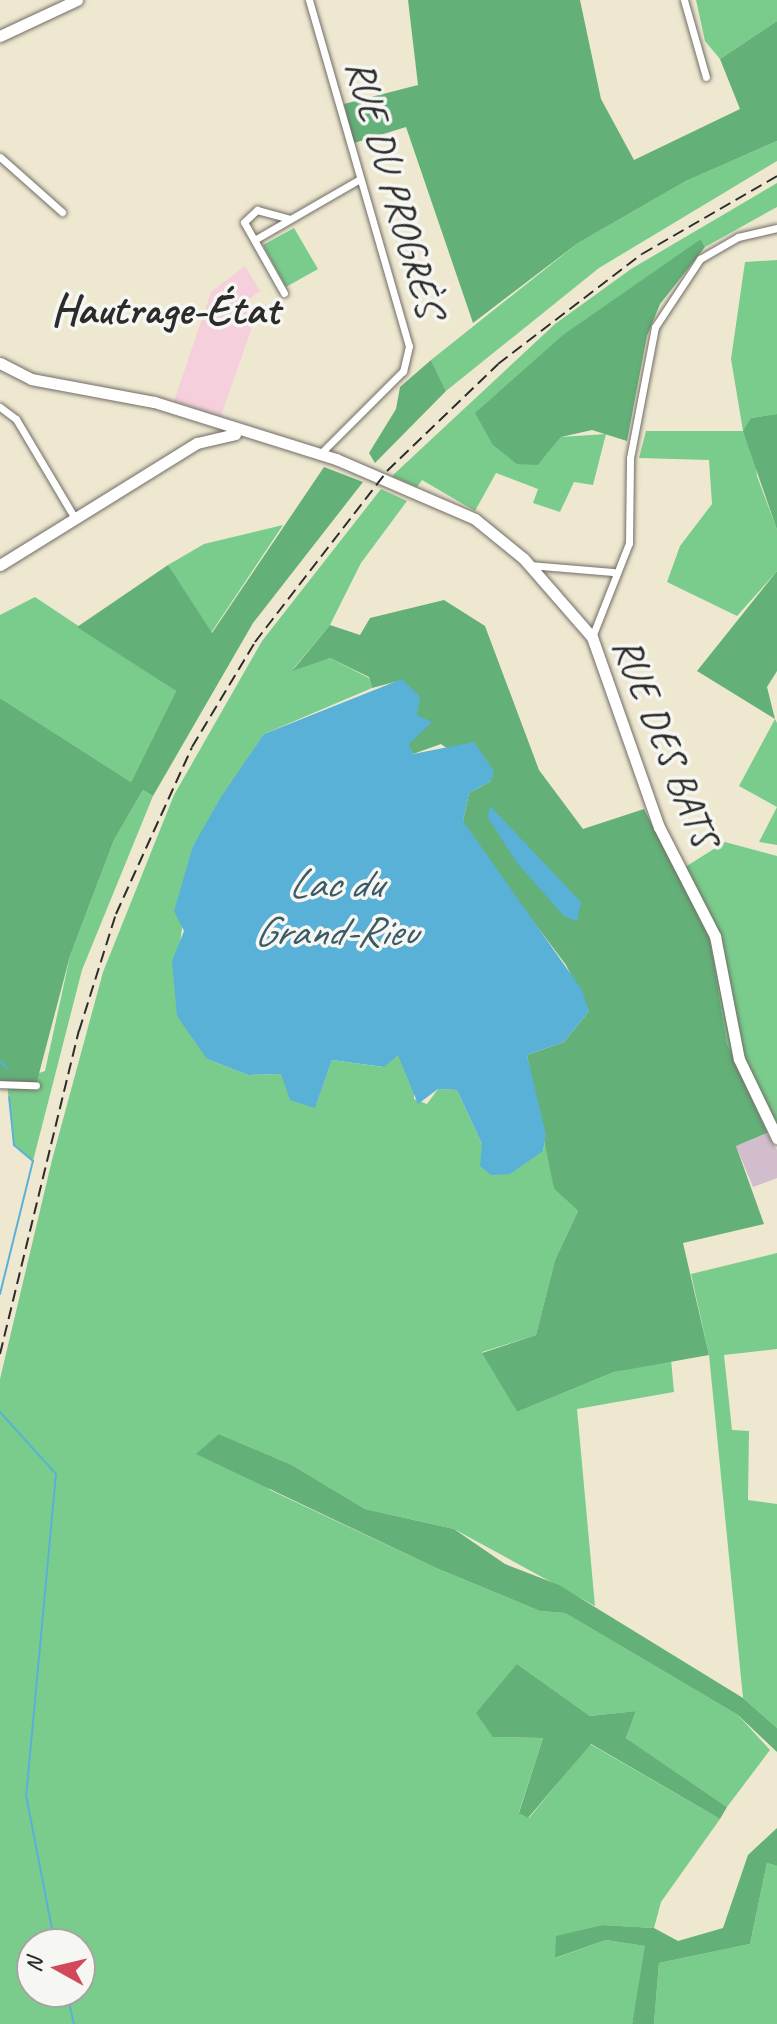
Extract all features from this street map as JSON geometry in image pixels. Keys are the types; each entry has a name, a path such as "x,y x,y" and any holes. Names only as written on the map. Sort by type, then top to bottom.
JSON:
{"street":[{"path":"0,36 77,0"},
{"name":"RUE DU PROGRÈS","path":"309,0 409,358 319,455"},
{"path":"684,0 706,77"},
{"path":"0,157 62,212"},
{"path":"256,239 360,179"},
{"path":"284,293 244,222 250,212 290,219"},
{"path":"592,637 613,572 629,543 630,458 663,311 710,251 777,228"},
{"name":"RUE DES BATS","path":"0,363 31,379 154,402 240,434 319,455 390,482 475,519 529,565 592,637 659,827 715,936 739,1059 777,1138"},
{"path":"0,407 16,419 76,520"},
{"path":"0,565 197,443 240,434"},
{"path":"529,565 613,572"},
{"path":"0,1084 36,1085"}],"shaded area":[{"path":"245,266 260,291 239,307 257,313 221,416 174,401 211,292"},
{"path":"767,1133 777,1150 777,1178 753,1187 736,1146"}],"green space":[{"path":"408,0 580,0 601,99 634,160 740,109 720,59 777,21 777,141 686,181 578,243 473,323 406,127 354,143 344,104 418,85"},
{"path":"696,0 777,0 777,21 720,59 705,41"},
{"path":"777,141 777,161 599,268 446,391 431,360 578,243 686,181"},
{"path":"777,183 777,207 705,247 701,239 538,465 561,437 606,434 593,485 574,482 560,512 533,503 538,489 496,473 475,511 422,480 417,487 392,476 555,324 631,269"},
{"path":"294,228 318,269 286,287 263,245"},
{"path":"701,239 705,247 660,304 647,336 627,441 592,430 561,437 538,465 517,464 493,445 475,413 563,335"},
{"path":"777,260 777,414 751,418 757,476 777,530 777,571 737,616 667,582 680,546 712,504 709,460 639,458 646,431 743,431 731,359 745,262"},
{"path":"431,360 446,391 375,463 369,453 396,409 400,387"},
{"path":"777,414 777,530 743,431 751,418"},
{"path":"324,467 363,482 253,623 153,796 143,790 114,840 70,956 36,1085 0,1084 0,698 131,782 176,691 77,627 168,565 212,633"},
{"path":"381,489 407,501 361,563 330,625 293,669 330,658 369,678 372,688 264,734 193,846 179,951 207,1059 248,1075 281,1074 315,1107 332,1060 383,1067 398,1054 414,1081 414,1099 427,1104 438,1089 457,1090 482,1144 543,1151 546,1135 554,1189 578,1211 555,1260 536,1335 482,1352 517,1412 614,1372 671,1359 674,1392 577,1409 595,1606 454,1529 365,1509 292,1465 219,1434 270,1490 436,1568 540,1611 565,1613 738,1715 770,1750 727,1807 626,1738 636,1711 590,1716 517,1664 493,1737 543,1738 519,1812 529,1818 590,1744 720,1819 661,1902 654,1928 602,1925 556,1937 556,1958 606,1940 646,1946 632,2024 0,2024 0,1379 52,1160 103,972 174,795 262,641"},
{"path":"283,525 211,633 207,631 168,565 204,544"},
{"path":"777,571 777,671 767,687 775,719 697,671"},
{"path":"35,597 176,691 131,782 0,698 0,615"},
{"path":"444,600 485,626 539,770 583,829 644,809 710,940 727,1044 767,1133 736,1146 764,1224 683,1243 709,1355 614,1372 517,1412 482,1353 536,1335 555,1260 578,1211 554,1189 527,1055 564,1042 589,1011 566,965 470,837 463,821 469,793 491,781 441,744 413,754 408,744 417,715 402,680 372,688 369,677 330,658 292,671 330,625 360,635 370,618"},
{"path":"775,719 777,723 777,807 739,786"},
{"path":"143,790 153,796 82,970 33,1161 14,1145 7,1084 45,1071 70,956 114,840"},
{"path":"777,807 777,845 759,842"},
{"path":"725,842 777,856 777,1125 767,1133 727,1044 710,940 674,874"},
{"path":"777,1253 777,1349 724,1355 732,1430 749,1431 748,1500 777,1504 777,1728 743,1698 709,1355 691,1274"},
{"path":"219,1434 292,1465 365,1509 454,1529 505,1564 559,1585 743,1698 777,1728 777,1752 738,1715 565,1613 540,1611 436,1568 196,1454"},
{"path":"517,1664 590,1716 636,1711 626,1738 727,1807 720,1819 591,1744 528,1818 519,1813 543,1738 493,1737 476,1713"},
{"path":"777,1828 777,1866 767,1863 750,1944 659,1963 654,2024 632,2024 645,1946 606,1940 555,1958 556,1936 602,1925 654,1928 678,1941 723,1928 748,1855"},
{"path":"767,1863 777,1866 777,2024 654,2024 659,1963 750,1944"}],"water":[{"name":"Lac du Grand-Rieu","path":"402,679 420,697 417,715 432,722 409,744 413,754 474,742 494,771 491,781 469,793 463,821 582,990 589,1011 564,1042 527,1055 546,1135 543,1151 510,1174 491,1175 480,1166 482,1144 457,1090 438,1089 418,1104 398,1055 384,1067 332,1060 315,1108 290,1100 281,1074 248,1075 207,1059 177,1016 172,961 184,931 174,911 193,846 221,797 264,734"},
{"path":"490,806 581,902 577,921 564,916 518,864 488,818"}],"waterway":[{"path":"0,1061 7,1068"},
{"path":"0,1294 33,1161 14,1145 9,1097"},
{"path":"0,1412 56,1474 26,1795 52,1928"},
{"path":"70,2008 74,2024"}],"railway":[{"path":"0,1354 79,1031 116,914 192,747 255,642 387,471 498,364 642,254 777,176"}],"district":[{"name":"Hautrage-État","path":"165,310"}]}
